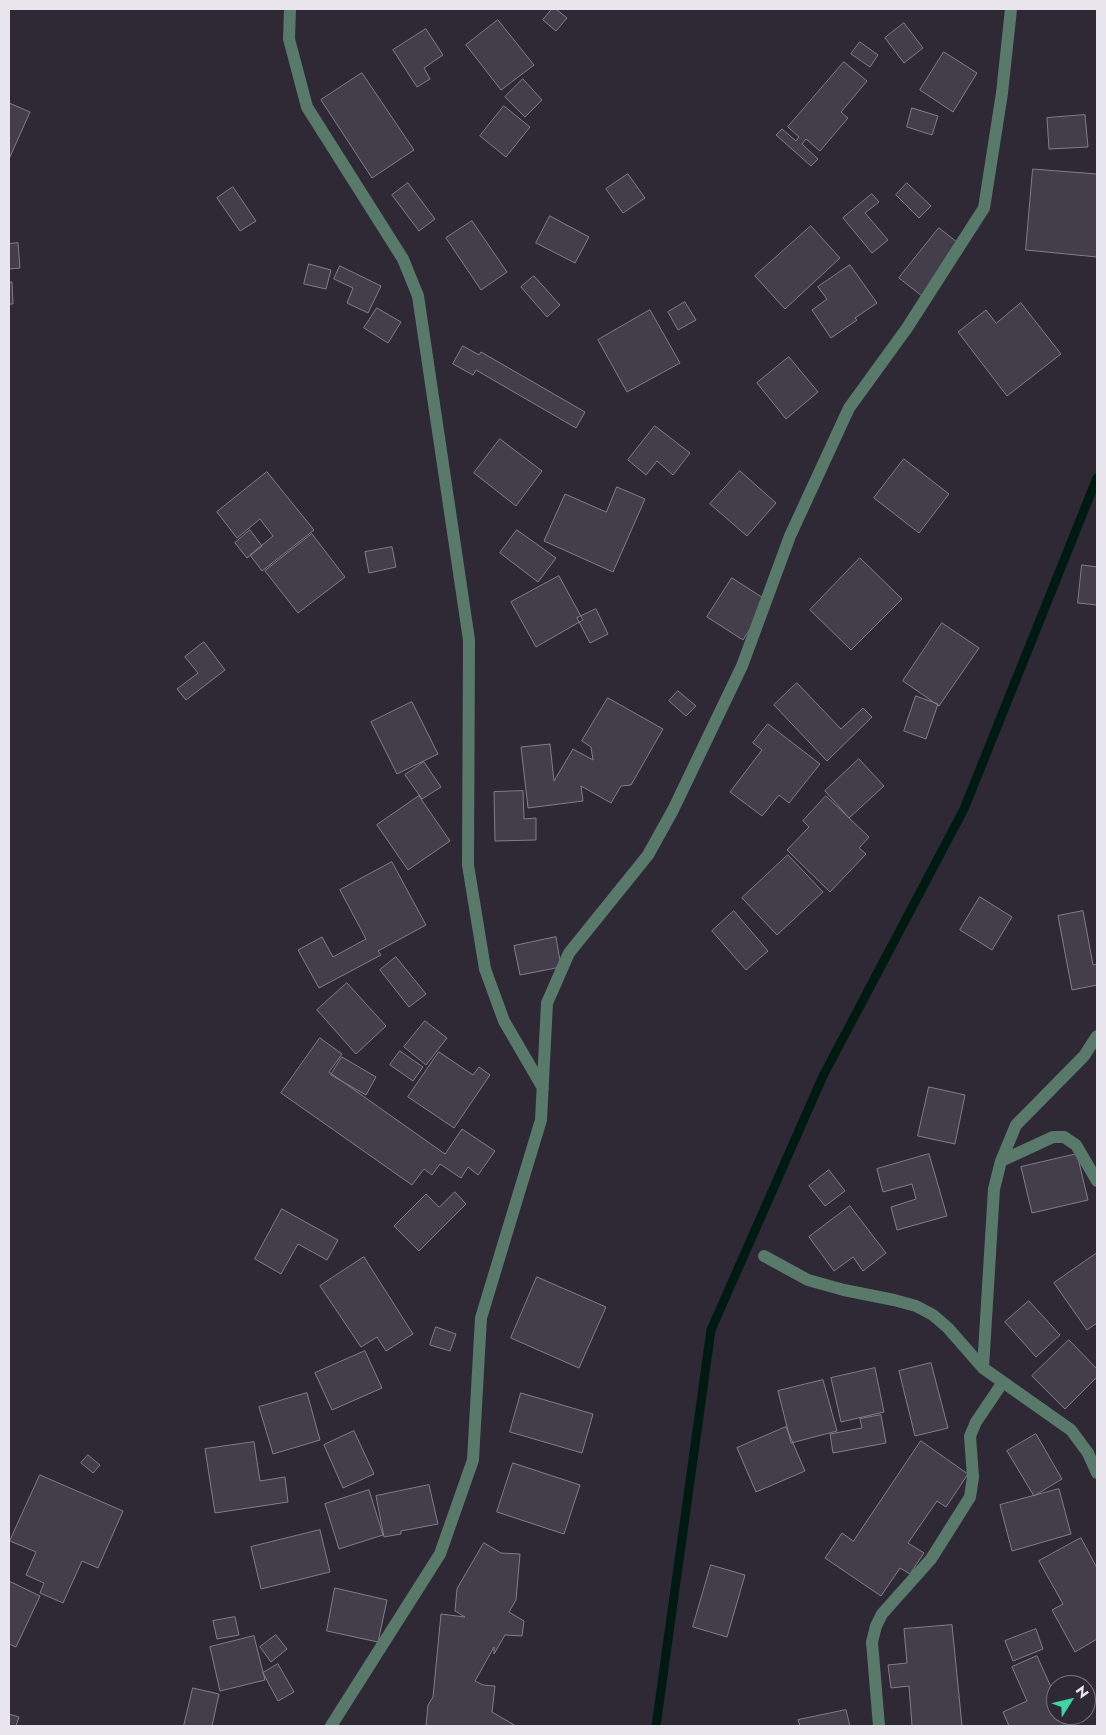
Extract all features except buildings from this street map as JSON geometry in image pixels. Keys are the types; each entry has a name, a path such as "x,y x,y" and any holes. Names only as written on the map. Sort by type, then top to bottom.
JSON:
{"street":[{"path":"290,9 289,39 307,107 403,259 418,296 470,640 468,865 485,969 504,1021 543,1088"},
{"path":"331,1726 440,1554 473,1460 480,1318 542,1120 548,1002 569,953 648,854 673,810 742,666 790,536 849,408 907,328 984,208 1002,93 1011,9"},
{"path":"984,1368 994,1189 1001,1161 1016,1125 1084,1056 1097,1036"},
{"path":"1001,1161 1053,1137 1064,1137 1076,1145 1097,1181"},
{"path":"764,1256 808,1280 916,1306 933,1315 948,1328 984,1368 1071,1430 1088,1453 1097,1473"},
{"path":"879,1726 872,1642 876,1626 882,1614 931,1560 970,1497 973,1477 970,1436 976,1422 1003,1382"}],"waterway":[{"path":"656,1726 711,1330 823,1076 964,809 1097,478"}]}
